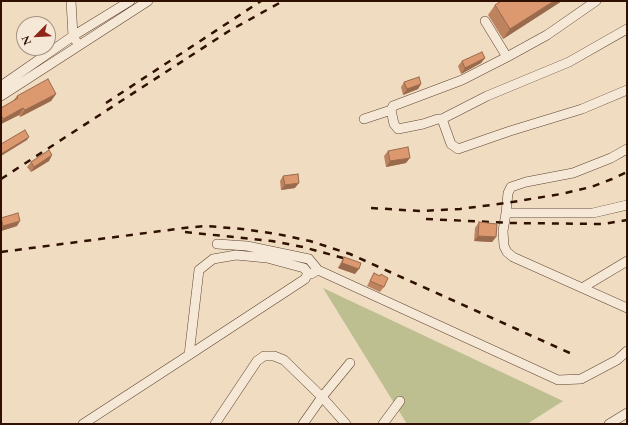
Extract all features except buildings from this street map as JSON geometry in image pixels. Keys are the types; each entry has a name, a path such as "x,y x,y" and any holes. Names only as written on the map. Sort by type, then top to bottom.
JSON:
{"street":[{"path":"71,1 73,36 78,46"},
{"path":"1,86 73,36 130,1"},
{"path":"1,96 148,1"},
{"path":"364,119 391,110 393,106 462,80 508,58 547,35 596,1"},
{"path":"485,21 508,58"},
{"path":"391,110 394,124 398,129 423,124 438,119 442,120 487,96 569,62 627,29"},
{"path":"442,120 451,144 458,148 582,110 627,90"},
{"path":"627,149 610,158 572,172 526,182 511,187 508,193 503,231 504,246 507,252 523,262 627,308"},
{"path":"506,213 592,213 627,205"},
{"path":"217,244 247,246 309,259 318,270 558,380 581,379 617,360 627,351"},
{"path":"189,355 199,270 213,259 236,255 267,258 304,268 308,273"},
{"path":"582,288 627,261"},
{"path":"308,273 310,274 318,270"},
{"path":"83,424 305,279 308,273"},
{"path":"215,424 257,361 264,356 274,356 284,360 322,397 346,424"},
{"path":"303,424 322,397 350,363"},
{"path":"383,424 400,400"},
{"path":"610,424 627,413"}],"green space":[{"path":"323,288 563,401 527,424 407,424"}],"railway":[{"path":"106,103 261,1"},
{"path":"1,179 229,31 283,1"},
{"path":"371,208 420,211 460,209 506,203 561,194 591,187 627,172"},
{"path":"426,219 512,223 603,224 627,220"},
{"path":"1,252 206,226 277,234 310,241 350,254 572,354"},
{"path":"185,232 272,241 303,247 343,258"}]}
